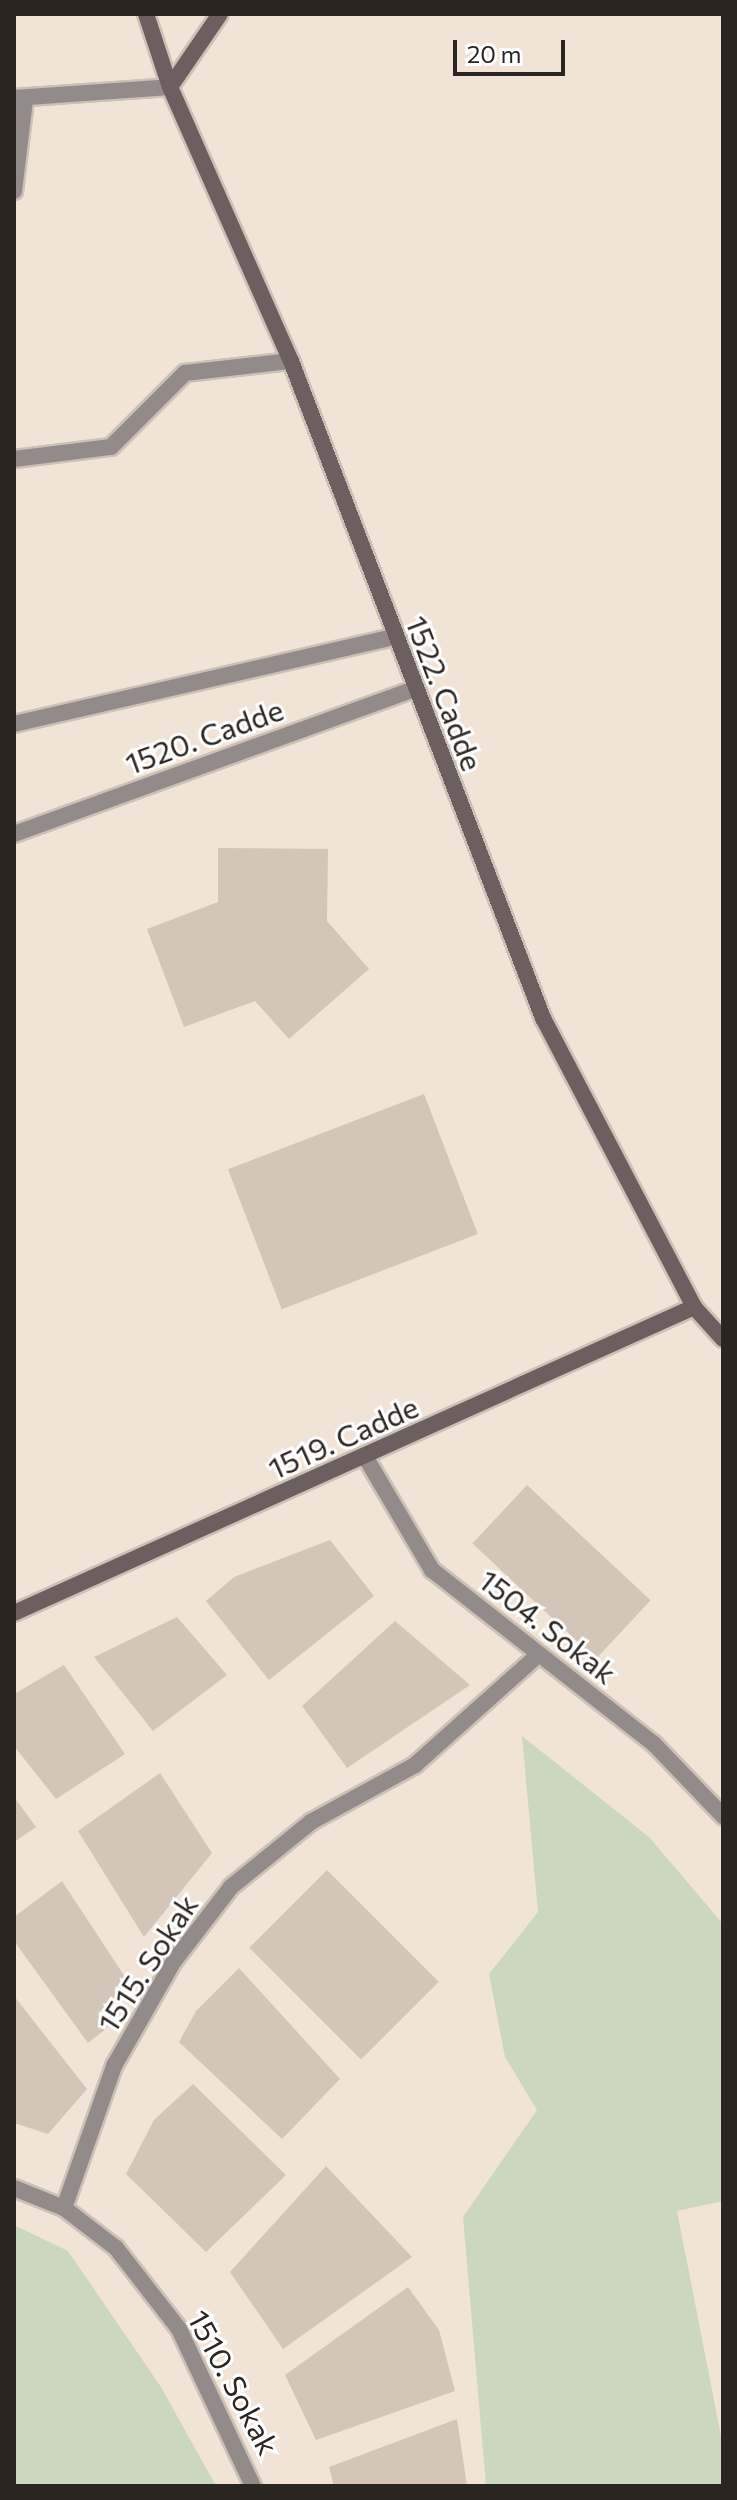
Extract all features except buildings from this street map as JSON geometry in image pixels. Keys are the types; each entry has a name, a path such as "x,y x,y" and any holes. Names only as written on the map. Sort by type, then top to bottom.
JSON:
{"street":[{"name":"1522. Cadde","path":"146,14 170,87 291,361 412,690 543,1018 694,1307 723,1339"},
{"path":"14,191 20,99 170,87 220,14"},
{"path":"14,459 111,447 185,373 291,361"},
{"path":"14,724 393,637"},
{"name":"1520. Cadde","path":"14,834 412,690"},
{"name":"1519. Cadde","path":"14,1613 366,1458 694,1307"},
{"name":"1504. Sokak","path":"366,1458 432,1570 537,1656 654,1744 723,1816"},
{"name":"1515. Sokak","path":"64,2208 114,2066 174,1961 231,1887 311,1822 415,1765 537,1656"},
{"name":"1510. Sokak","path":"14,2188 64,2208 116,2248 179,2329 253,2486"}],"green space":[{"path":"522,1736 649,1837 723,1924 723,2201 677,2211 723,2446 723,2486 486,2486 463,2217 537,2110 505,2057 489,1974 538,1912"},
{"path":"14,2225 68,2251 161,2387 216,2486 14,2486"}]}
